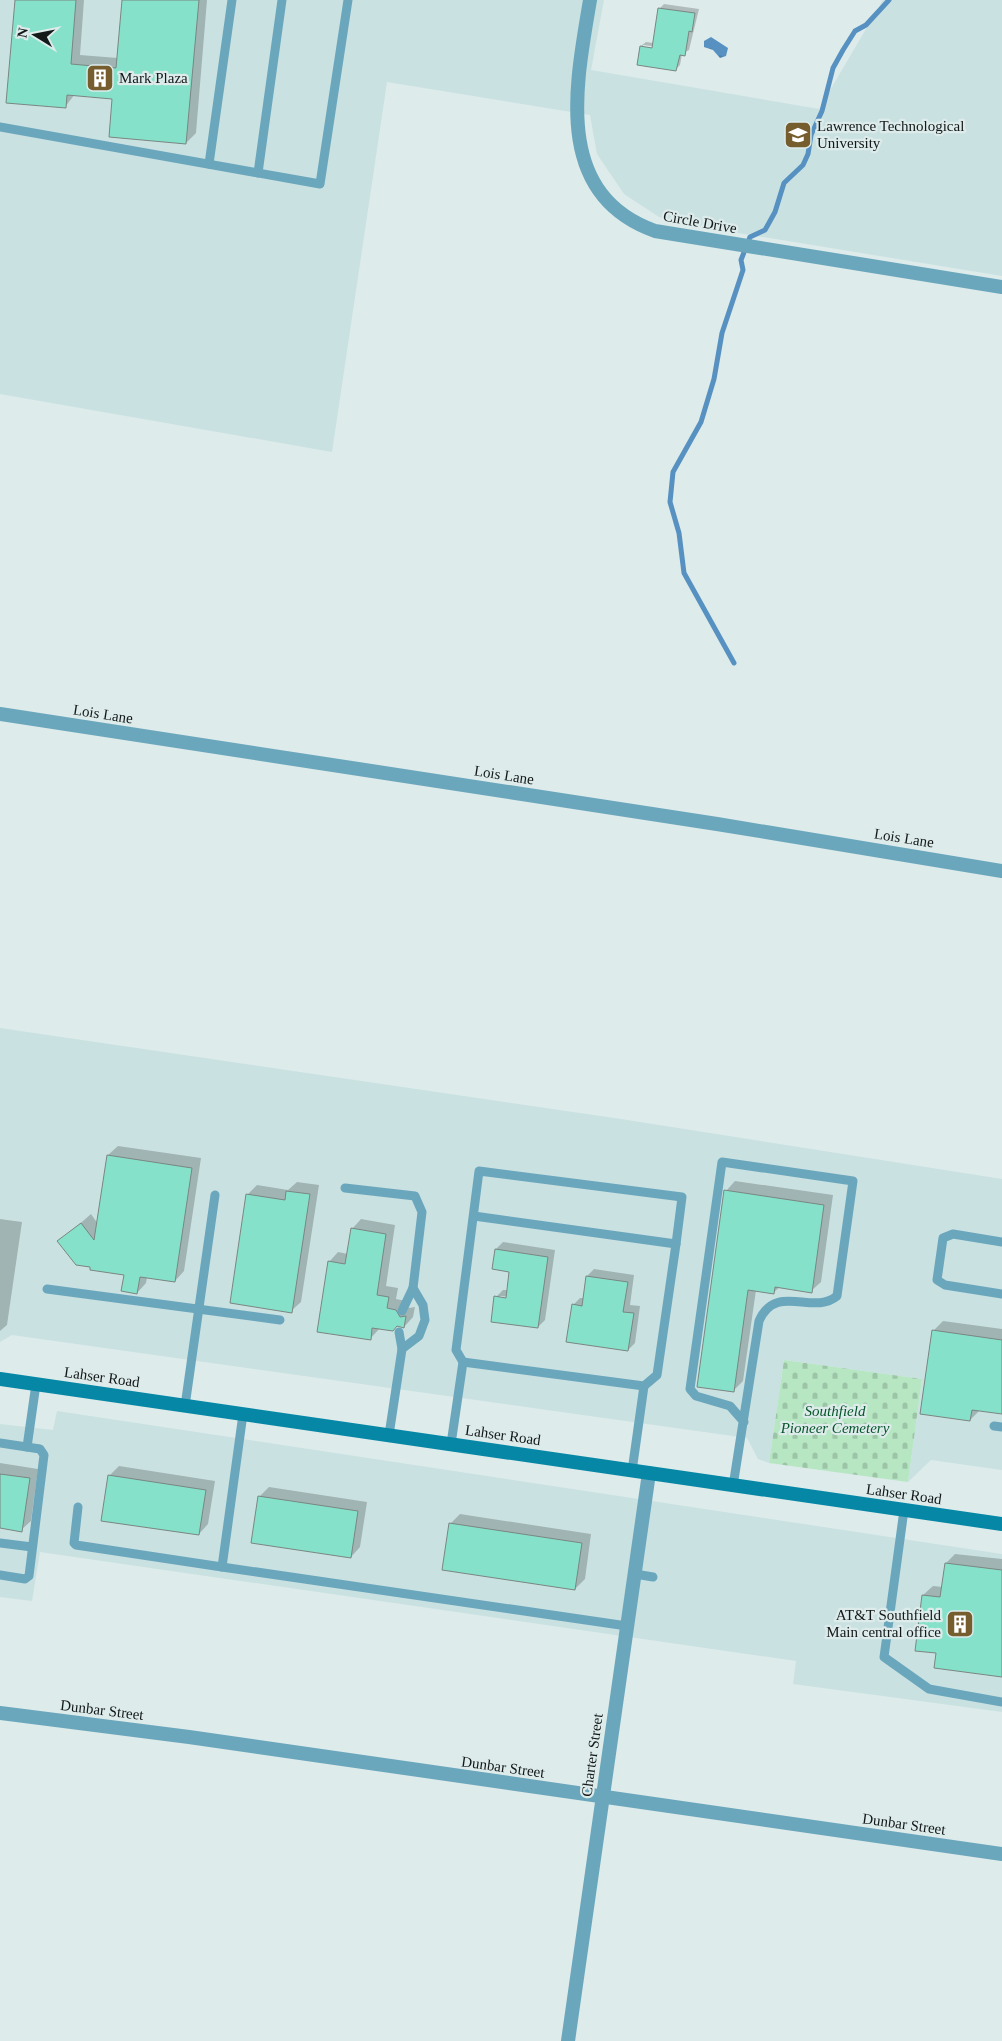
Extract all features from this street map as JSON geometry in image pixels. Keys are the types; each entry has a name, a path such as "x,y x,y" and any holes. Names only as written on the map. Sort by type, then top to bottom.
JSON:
{"main road":[{"name":"Lahser Road","path":"0,1379 1002,1524"}],"street":[{"name":"Circle Drive","path":"590,0 576,90 576,119 585,163 594,182 621,215 638,225 655,231 1002,287"},
{"name":"Lois Lane","path":"0,714 717,824 1002,871"},
{"name":"Charter Street","path":"568,2041 649,1473"},
{"name":"Dunbar Street","path":"0,1713 1002,1854"}],"lane":[{"path":"209,164 232,0"},
{"path":"258,173 282,0"},
{"path":"0,127 320,184 348,0"},
{"path":"733,1486 744,1422 762,1314 774,1304 782,1301 826,1302 836,1296 853,1181 722,1162 690,1389 696,1396 730,1406 744,1422"},
{"path":"451,1444 463,1362 456,1350 480,1171 682,1197 657,1375 644,1386 632,1471"},
{"path":"345,1188 415,1196 422,1212 413,1288 402,1311"},
{"path":"186,1406 215,1195"},
{"path":"474,1216 676,1244"},
{"path":"1002,1242 952,1234 943,1238 937,1280 945,1286 1002,1294"},
{"path":"402,1349 419,1336 425,1320 423,1305 413,1288"},
{"path":"47,1289 280,1320"},
{"path":"389,1435 402,1349 399,1332"},
{"path":"463,1362 644,1386"},
{"path":"27,1447 36,1384"},
{"path":"222,1567 243,1414"},
{"path":"0,1443 40,1449 44,1454 29,1576 25,1579 0,1575"},
{"path":"78,1507 74,1543 76,1544 627,1626"},
{"path":"904,1510 884,1657 929,1689 1002,1702"},
{"path":"0,1543 32,1548"},
{"path":"635,1574 653,1577"}],"shaded area":[{"name":"Mark Plaza","path":"0,0 604,0 591,70 819,109 883,0 1002,0 1002,276 708,228 659,217 624,194 597,154 590,115 387,82 332,452 0,394"},
{"path":"0,1028 621,1119 1002,1179 1002,1470 931,1460 908,1482 922,1379 784,1360 769,1463 758,1459 747,1438 12,1335 0,1342"},
{"path":"57,1411 1002,1554 1002,1712 793,1684 796,1661 40,1552 32,1601 0,1597 0,1424 53,1430"}],"green space":[{"name":"Southfield Pioneer Cemetery","path":"784,1360 922,1379 908,1482 769,1463"}],"water":[{"path":"711,37 728,48 726,56 720,58 713,50 704,47 704,41"}],"building":[{"name":"Mark Plaza","path":"15,0 76,0 71,64 116,68 122,0 199,0 186,144 109,137 112,99 67,95 66,108 6,103"},
{"path":"658,8 695,13 692,32 689,31 685,56 680,55 676,71 637,65 640,46 652,48"},
{"path":"107,1155 192,1168 175,1282 140,1277 137,1294 121,1291 124,1275 90,1270 90,1267 76,1265 57,1241 81,1223 94,1240"},
{"path":"724,1190 824,1205 812,1293 775,1287 774,1294 748,1290 734,1392 697,1387"},
{"path":"286,1191 310,1194 292,1313 230,1303 246,1194 285,1200"},
{"path":"351,1228 386,1234 377,1295 389,1297 387,1308 396,1310 400,1317 406,1316 404,1328 397,1326 393,1331 372,1328 371,1340 317,1332 328,1261 345,1264"},
{"path":"495,1249 548,1257 538,1328 491,1322 494,1296 506,1298 509,1272 492,1269"},
{"path":"586,1276 628,1282 623,1312 634,1313 628,1351 566,1342 572,1304 582,1306"},
{"path":"932,1330 1002,1340 1002,1414 972,1410 970,1421 920,1414"},
{"path":"0,1474 30,1478 22,1532 0,1528"},
{"path":"108,1475 206,1490 199,1535 101,1521"},
{"path":"258,1496 358,1511 351,1558 251,1543"},
{"path":"449,1523 582,1543 575,1590 442,1570"},
{"name":"AT&T Southfield Main central office","path":"945,1563 1002,1570 1002,1677 934,1668 936,1653 915,1651 922,1595 940,1597"}],"waterway":[{"path":"734,663 684,573 679,533 670,502 673,472 701,422 714,379 722,333 743,270 741,260 750,237 765,230 775,212 784,183 803,165 808,154 811,135 822,111 833,68 843,50 855,31 866,25 889,0"}],"place":[{"name":"Mark Plaza","path":"100,78"},
{"name":"Lawrence Technological University","path":"798,135"},
{"name":"AT&T Southfield Main central office","path":"960,1624"}]}
